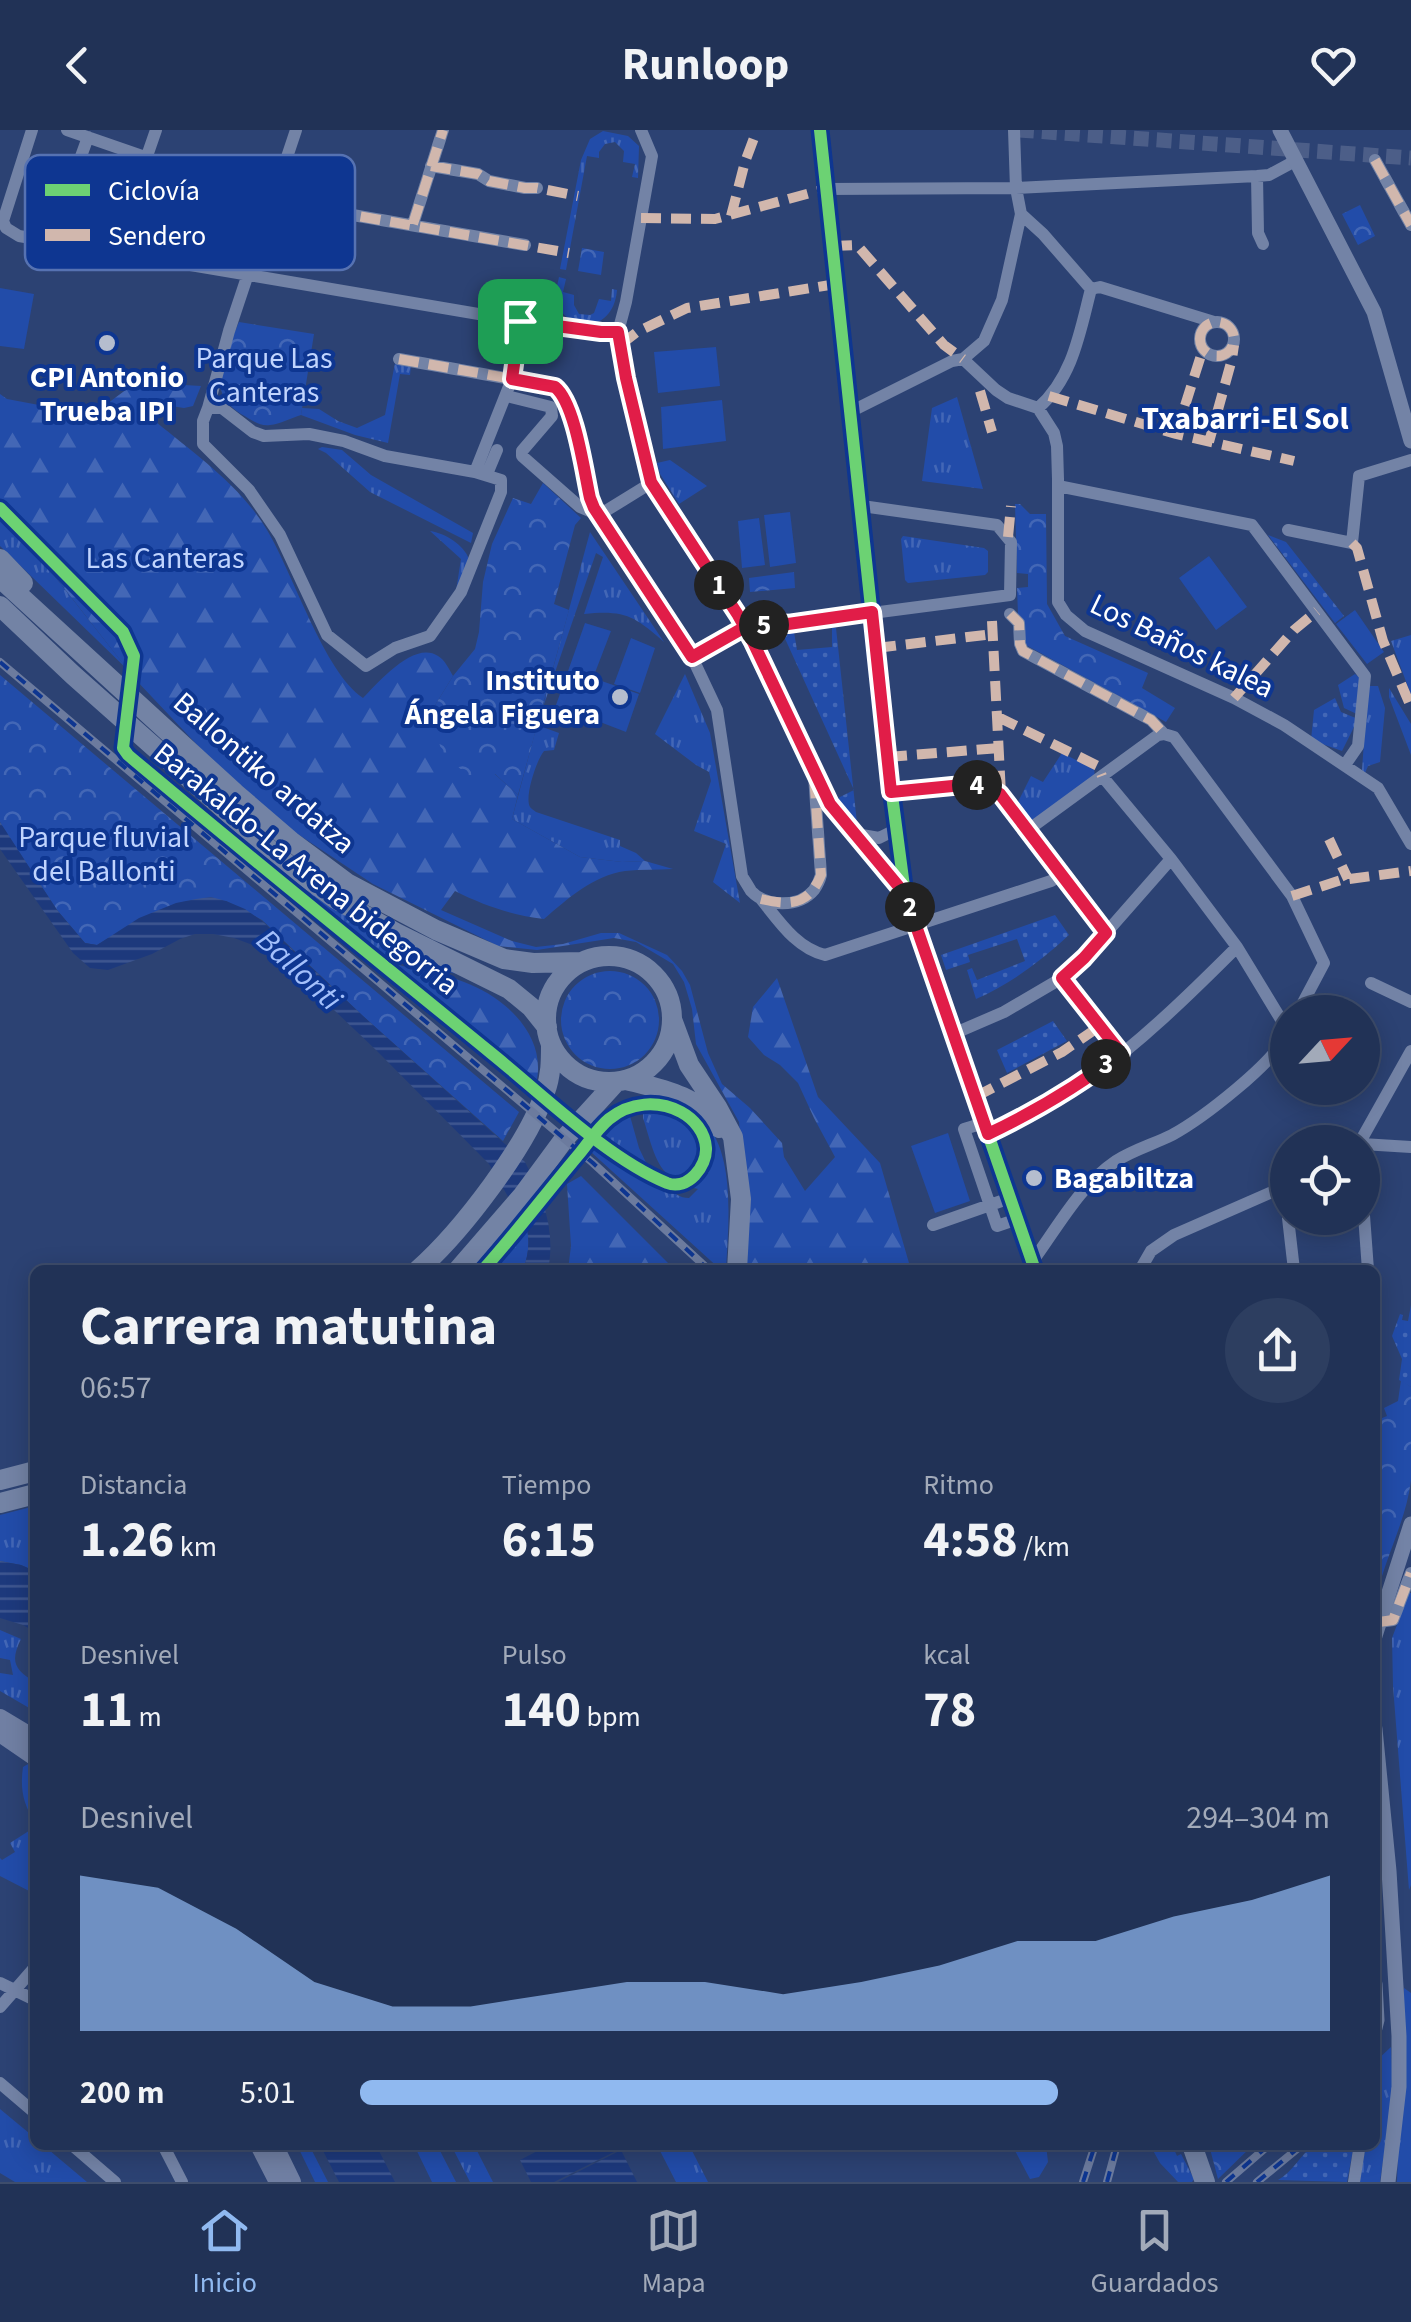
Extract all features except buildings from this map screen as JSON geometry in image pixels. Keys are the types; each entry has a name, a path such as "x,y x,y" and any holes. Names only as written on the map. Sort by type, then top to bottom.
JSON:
{"main road":[{"path":"0,559 52,611 98,666"},
{"name":"Ballontiko ardatza","path":"0,578 235,794 347,884 436,930 504,958 533,963 582,962"},
{"name":"Ballontiko ardatza","path":"0,606 278,856 365,916 509,989 531,1007 549,1035"},
{"path":"0,624 53,668 73,675"},
{"path":"423,1265 474,1208 540,1106 551,1072 548,1007 554,989 566,973 582,962 613,956 643,966 664,989 690,1065 733,1137 741,1199 737,1261"},
{"path":"463,1265 598,1101 621,1081 645,1071 659,1058 669,1040 672,1020"},
{"path":"549,1035 560,1057 585,1077 668,1090 693,1101 714,1120 737,1160"},
{"path":"0,1480 30,1472"},
{"path":"0,1504 30,1495"},
{"path":"0,1718 30,1737"},
{"path":"0,1733 30,1754"},
{"path":"262,2150 278,2182"},
{"path":"276,2150 292,2182"},
{"path":"1194,2150 1205,2182"}],"street":[{"path":"25,237 6,228 3,221 32,130"},
{"path":"67,130 138,155"},
{"path":"147,155 156,130"},
{"path":"288,155 296,130"},
{"path":"413,224 443,130"},
{"path":"820,130 905,894 1034,1265"},
{"path":"850,412 963,359 984,341 998,311 1021,214 1014,130"},
{"path":"1280,130 1374,312 1411,441"},
{"path":"641,133 652,156 618,332 651,482 745,627 830,804 905,894"},
{"path":"81,155 88,137"},
{"path":"826,189 1016,188 1257,176 1269,175 1295,160"},
{"path":"1375,160 1411,225"},
{"path":"432,166 478,174 488,181 538,188"},
{"path":"1257,176 1258,232 1263,244"},
{"path":"1021,214 1091,288"},
{"path":"355,215 525,245"},
{"path":"211,270 520,321 618,332"},
{"path":"208,408 222,408 264,436 308,434 344,441 385,456 500,480 501,492 462,592 430,636 395,648 366,666 327,634 280,535 249,490 203,444 203,421 250,270"},
{"path":"1091,288 1100,286 1214,322"},
{"path":"963,359 1008,398 1038,408 1050,396 1074,356 1091,288"},
{"path":"481,473 512,377 520,321"},
{"path":"399,359 512,377 560,391 570,411 590,498 692,657 718,710 742,876 750,890 806,948 826,956 1061,875"},
{"path":"507,396 551,407 552,416 522,456 580,507 599,516"},
{"name":"Los Baños kalea","path":"1038,408 1054,433 1057,446 1058,602 1072,622 1284,725 1378,788 1411,844"},
{"path":"481,473 497,450"},
{"path":"1288,530 1352,543 1358,476 1411,460"},
{"path":"599,516 651,482"},
{"path":"1058,486 1252,525 1365,676 1358,746 1344,765"},
{"path":"692,657 745,627 1010,596 1011,548 1008,537 997,525 862,506"},
{"path":"1010,614 1019,623 1023,651 1151,720 1164,734"},
{"path":"1028,830 1158,734 1174,737 1292,896 1324,963 1307,995"},
{"path":"761,898 779,904 794,903 815,889 822,875 814,774"},
{"path":"1102,776 1237,947 1270,1002"},
{"path":"891,792 988,786 1000,794 1106,933"},
{"path":"856,834 879,838 895,830"},
{"path":"953,1034 1004,1012 1062,978 1171,859"},
{"path":"1018,1220 996,1226 964,1129 986,1128 1053,1101 1085,1082 1237,947"},
{"path":"1062,978 1121,1053"},
{"path":"1371,984 1411,1002"},
{"path":"1371,1125 1411,1051"},
{"path":"1035,1265 1075,1198 1116,1161 1176,1133 1237,1088 1270,1057"},
{"path":"1380,1145 1411,1147"},
{"path":"1143,1265 1151,1252 1174,1235 1270,1193"},
{"path":"932,1225 1010,1198"},
{"path":"1290,1235 1293,1265"},
{"path":"1365,1235 1368,1265"},
{"path":"1380,1620 1411,1524"},
{"path":"1380,1627 1393,1620 1411,1573"},
{"path":"1380,1833 1400,2036 1399,2088 1388,2182"},
{"path":"0,2007 30,1972"},
{"path":"0,1983 30,1998"},
{"path":"0,2084 30,2109"},
{"path":"78,2150 116,2182"},
{"path":"166,2150 182,2182"},
{"path":"1354,2182 1360,2150"}],"green space":[{"path":"603,131 628,136 639,146 638,178 632,177 635,164 623,162 624,151 615,142 605,144 599,158 587,156 566,270 560,269 581,160 590,139"},
{"path":"1360,205 1375,236 1358,245 1342,214"},
{"path":"582,248 604,252 601,275 578,271"},
{"path":"559,277 566,279 563,292 574,295 579,314 594,313 599,299 611,301 612,289 617,290 606,317 585,324 565,316 556,294"},
{"path":"0,288 34,294 24,349 0,346"},
{"name":"Parque Las Canteras","path":"239,322 314,334 301,415 263,425 241,414 222,394 220,371"},
{"path":"716,347 720,386 658,393 654,352"},
{"path":"395,363 411,365 410,375 400,374 388,443 301,415 302,408 319,409 357,428 385,415"},
{"name":"Las Canteras","path":"131,386 201,386 193,406 158,404 156,422 216,472 256,514 277,548 322,645 335,667 363,698 408,658 429,653 438,656 453,676 429,715 518,795 512,819 580,857 645,861 673,869 625,871 603,877 544,919 499,909 455,891 441,910 512,941 536,947 619,933 667,955 690,985 708,1053 722,1084 782,1143 784,1157 805,1191 835,1157 798,1083 748,1037 753,1007 777,978 818,1097 880,1163 910,1265 746,1265 748,1229 739,1122 696,1044 692,1009 684,982 673,964 636,942 614,938 537,950 498,946 373,884 254,805 135,679 0,506 0,394 7,399 92,415"},
{"path":"957,397 983,489 922,481 932,408"},
{"path":"722,400 726,441 663,449 661,407"},
{"path":"318,449 342,450 371,475 473,533 471,543 370,492"},
{"path":"670,460 707,486 679,504 657,463"},
{"path":"543,483 581,518 575,525 554,604 569,610 518,795 495,774 470,777 443,754 429,715 475,649 492,544 513,498 531,504"},
{"path":"1015,504 1030,514 1046,514 1047,604 1065,636 1148,673 1142,688 1175,708 1166,722 1024,644 1017,588 1028,587 1028,574 1017,573"},
{"path":"790,512 796,563 770,567 764,515"},
{"path":"0,517 45,564 128,670 0,546"},
{"path":"759,518 765,565 742,568 738,521"},
{"path":"430,531 453,540 469,559 456,591 461,559"},
{"path":"590,532 664,642 628,617 584,614 603,557 596,553 541,713"},
{"path":"1268,535 1286,542 1344,616 1335,623"},
{"path":"903,536 984,548 988,551 988,572 908,583"},
{"path":"1209,556 1247,607 1216,630 1179,578"},
{"path":"794,572 795,588 750,592 749,578"},
{"path":"1355,610 1384,652 1367,664 1336,624"},
{"path":"585,623 611,631 593,678 639,694 626,732 556,705"},
{"path":"832,628 836,628 853,788 782,632 794,632 797,650 832,647"},
{"path":"1411,635 1411,695 1391,641"},
{"path":"631,638 655,648 640,693 614,684"},
{"path":"685,674 710,733 740,903 713,882 726,844 694,831 711,781 709,772 655,734"},
{"path":"1355,674 1361,679 1359,715 1344,708 1338,685"},
{"name":"Parque fluvial del Ballonti","path":"0,675 519,1112 503,1141 262,920 226,901 112,936 97,945 85,943 57,910 5,831 0,832 4,830 0,822"},
{"path":"1368,686 1378,686 1385,708 1380,762 1368,766 1365,773 1362,770"},
{"path":"1389,688 1411,724 1411,755 1389,697"},
{"path":"1335,698 1341,712 1358,719 1342,751 1311,740 1314,710"},
{"path":"537,725 559,733 554,750 544,751 535,770 530,808 620,840 620,846 645,861 580,857 512,819"},
{"path":"1062,753 1094,769 1095,777 1030,826 1016,806 1031,776 1043,782"},
{"path":"853,790 857,823 838,798"},
{"path":"278,872 368,927 463,975 385,955"},
{"path":"1055,915 1069,935 1026,971 989,993 976,999 967,970 972,968 977,980 1025,961 1017,939 968,955 970,962 946,970 941,955"},
{"path":"386,961 464,982 508,1008 536,1050 536,1084"},
{"path":"610,971 629,974 645,985 656,1001 656,1039 645,1055 629,1066 610,1069 591,1066 575,1055 564,1039 561,1020 564,1001 575,985 591,974"},
{"path":"1053,1021 1067,1041 1007,1073 997,1050"},
{"path":"635,1098 670,1101 695,1113 712,1131 727,1182 726,1265 715,1265 591,1152 595,1148 689,1198 698,1189 686,1186 704,1169 710,1151 704,1132 690,1116 670,1105 646,1102 620,1109 595,1129 590,1125"},
{"path":"646,1113 671,1117 687,1126 697,1151 687,1173 678,1177 663,1170 643,1118"},
{"path":"630,1116 650,1171 604,1137 618,1119"},
{"path":"948,1133 970,1201 935,1213 911,1146"},
{"path":"581,1176 670,1265 569,1265 567,1184"},
{"path":"527,1229 524,1265 497,1265"},
{"path":"1411,1305 1411,1387 1399,1380 1402,1359 1392,1336 1400,1314 1402,1320 1408,1321"},
{"path":"1401,1380 1411,1387 1411,1480 1380,1584 1380,1419 1387,1416 1384,1408 1398,1401"},
{"path":"30,1507 30,1569 0,1561 0,1515"},
{"path":"1409,1593 1411,1885 1409,1890 1392,1638"},
{"path":"0,1630 21,1639 16,1664 30,1679 30,1708 0,1691 0,1673 13,1675 10,1660 0,1658"},
{"path":"30,1763 30,1812 25,1802 23,1767"},
{"path":"30,1830 30,1891 0,1876 0,1858 15,1852 10,1843"},
{"path":"1404,1988 1411,1993 1411,2182 1397,2182"},
{"path":"1391,2047 1393,2091 1380,2182 1359,2182 1365,2150 1380,2150 1380,2057"},
{"path":"0,2109 30,2134 30,2150 49,2150 87,2182 15,2182 0,2173"},
{"path":"299,2150 312,2150 328,2182 315,2182"},
{"path":"416,2150 440,2150 456,2182 432,2182"},
{"path":"454,2150 477,2150 493,2182 470,2182"},
{"path":"660,2150 692,2150 708,2182 676,2182"},
{"path":"1015,2150 1047,2150 1048,2162 1039,2177 1030,2179"},
{"path":"1153,2150 1174,2150 1177,2156 1181,2154 1194,2179 1178,2182"},
{"path":"1210,2150 1248,2150 1218,2179"},
{"path":"1309,2150 1353,2150 1347,2182 1278,2180"}],"water":[{"name":"Ballonti","path":"0,822 57,910 85,943 97,945 139,918 176,903 211,897 245,909 262,921 525,1162 546,1214 549,1265 524,1265 527,1229 489,1164 292,970 258,947 213,934 180,939 108,970 90,968 73,953 0,849"},
{"path":"0,1561 30,1569 30,1629 0,1618"},
{"path":"323,2150 379,2150 395,2182 339,2182"},
{"path":"539,2150 618,2150 554,2182 531,2182 520,2160"},
{"path":"621,2150 637,2182 558,2182"}],"tunnel":[{"path":"1019,130 1411,158"}],"railway":[{"path":"0,662 593,1163 704,1265"},
{"path":"1083,2182 1093,2150"},
{"path":"1107,2182 1116,2150"},
{"path":"1226,2182 1263,2150"},
{"path":"1257,2182 1296,2150"}],"marked path":[{"path":"413,224 443,130"},
{"path":"731,216 757,130"},
{"path":"1375,160 1411,225"},
{"path":"431,166 478,174 489,181 578,196"},
{"path":"641,218 715,219 825,189"},
{"path":"355,216 569,253"},
{"path":"832,246 857,245 944,345 963,359"},
{"path":"620,345 637,332 687,308 836,284"},
{"path":"1217,322 1229,327 1234,339 1229,351 1217,356 1205,351 1200,339 1205,327 1217,322"},
{"path":"1209,442 1234,345"},
{"path":"1176,434 1203,349"},
{"path":"399,359 512,379"},
{"path":"980,391 992,432"},
{"path":"1049,396 1176,434 1294,461"},
{"path":"1008,537 1011,506"},
{"path":"1352,543 1357,548 1383,641 1411,707"},
{"path":"1234,698 1294,630 1317,611"},
{"path":"1010,614 1019,623 1023,651 1151,720 1164,734"},
{"path":"992,621 1001,794"},
{"path":"876,648 993,634"},
{"path":"998,717 1098,766 1102,776"},
{"path":"887,757 999,748"},
{"path":"761,899 797,901 811,892 821,875 814,775"},
{"path":"1329,839 1348,879"},
{"path":"1292,896 1341,880 1411,871"},
{"path":"975,1097 1062,1052 1100,1026"},
{"path":"1380,1622 1393,1620 1411,1573"}],"cycle path":[{"path":"820,130 905,894 1033,1265"},
{"name":"Barakaldo-La Arena bidegorria","path":"0,508 123,632 134,656 123,748 128,755 592,1137"},
{"name":"Barakaldo-La Arena bidegorria","path":"635,1106 663,1106 694,1122 706,1148 695,1175 675,1185 645,1172 592,1137 617,1113 635,1106"},
{"name":"Barakaldo-La Arena bidegorria","path":"487,1265 592,1137"}],"place":[{"name":"CPI Antonio Trueba IPI","path":"107,343"},
{"name":"Instituto Ángela Figuera","path":"620,697"},
{"name":"Bagabiltza","path":"1034,1178"}],"district":[{"name":"Txabarri-El Sol","path":"1245,419"}],"route":[{"path":"520,321 512,379 560,391 570,411 594,508 692,657 745,627 872,612 891,792 988,786 1000,794 1038,841 1106,933 1062,978 1121,1053 1085,1082 988,1134 905,894 830,804 745,627 651,482 618,332 520,321"}]}
